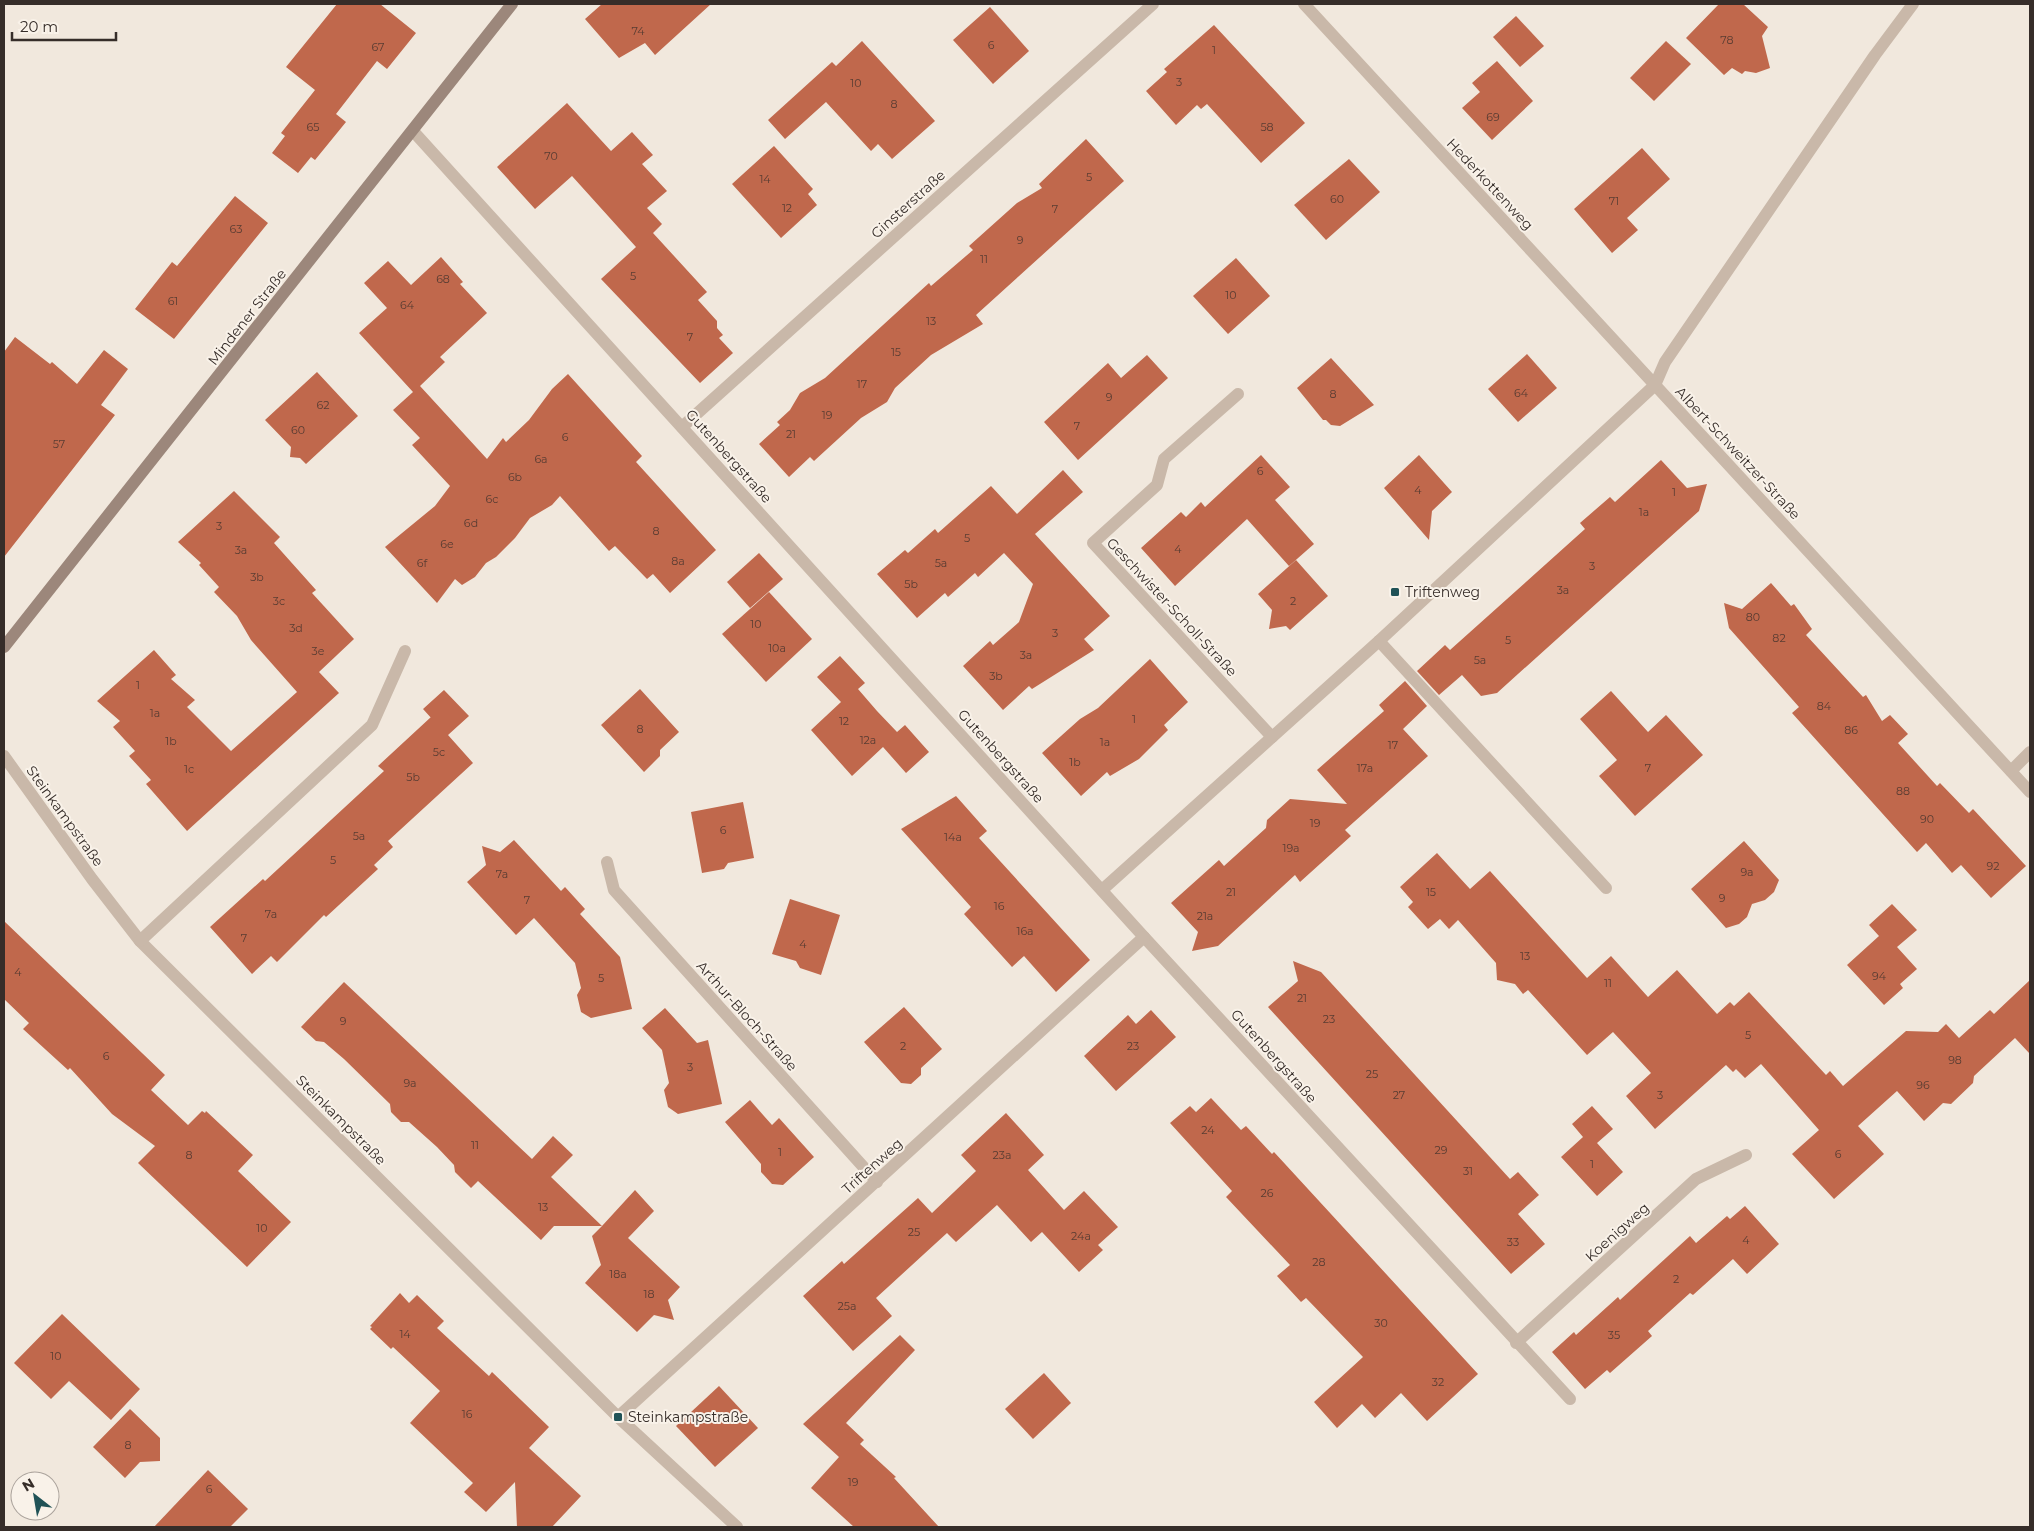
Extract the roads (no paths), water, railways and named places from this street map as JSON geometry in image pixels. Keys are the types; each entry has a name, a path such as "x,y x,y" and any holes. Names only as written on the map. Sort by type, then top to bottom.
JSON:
{"main road":[{"name":"Mindener Straße","path":"4,647 512,4"}],"street":[{"name":"Ginsterstraße","path":"682,427 1153,4"},
{"name":"Hederkottenweg","path":"1304,4 1655,385"},
{"name":"Albert-Schweitzer-Straße","path":"1913,4 1875,55 1665,362 1655,385 2030,792"},
{"name":"Gutenbergstraße","path":"413,131 1102,890 1516,1343 1570,1399"},
{"path":"1102,890 1379,641 1655,385"},
{"name":"Geschwister-Scholl-Straße","path":"1238,394 1164,459 1157,485 1093,543 1272,737"},
{"path":"1379,641 1606,888"},
{"path":"140,941 372,725 405,651"},
{"path":"2011,771 2030,752"},
{"name":"Steinkampstraße","path":"4,756 92,879 140,941 618,1417 737,1527"},
{"name":"Arthur-Bloch-Straße","path":"608,862 614,890 877,1182"},
{"name":"Triftenweg","path":"618,1417 1144,936"},
{"name":"Koenigweg","path":"1516,1343 1696,1179 1746,1155"}],"place":[{"name":"Triftenweg","path":"1395,592"},
{"name":"Steinkampstraße","path":"618,1417"}]}
